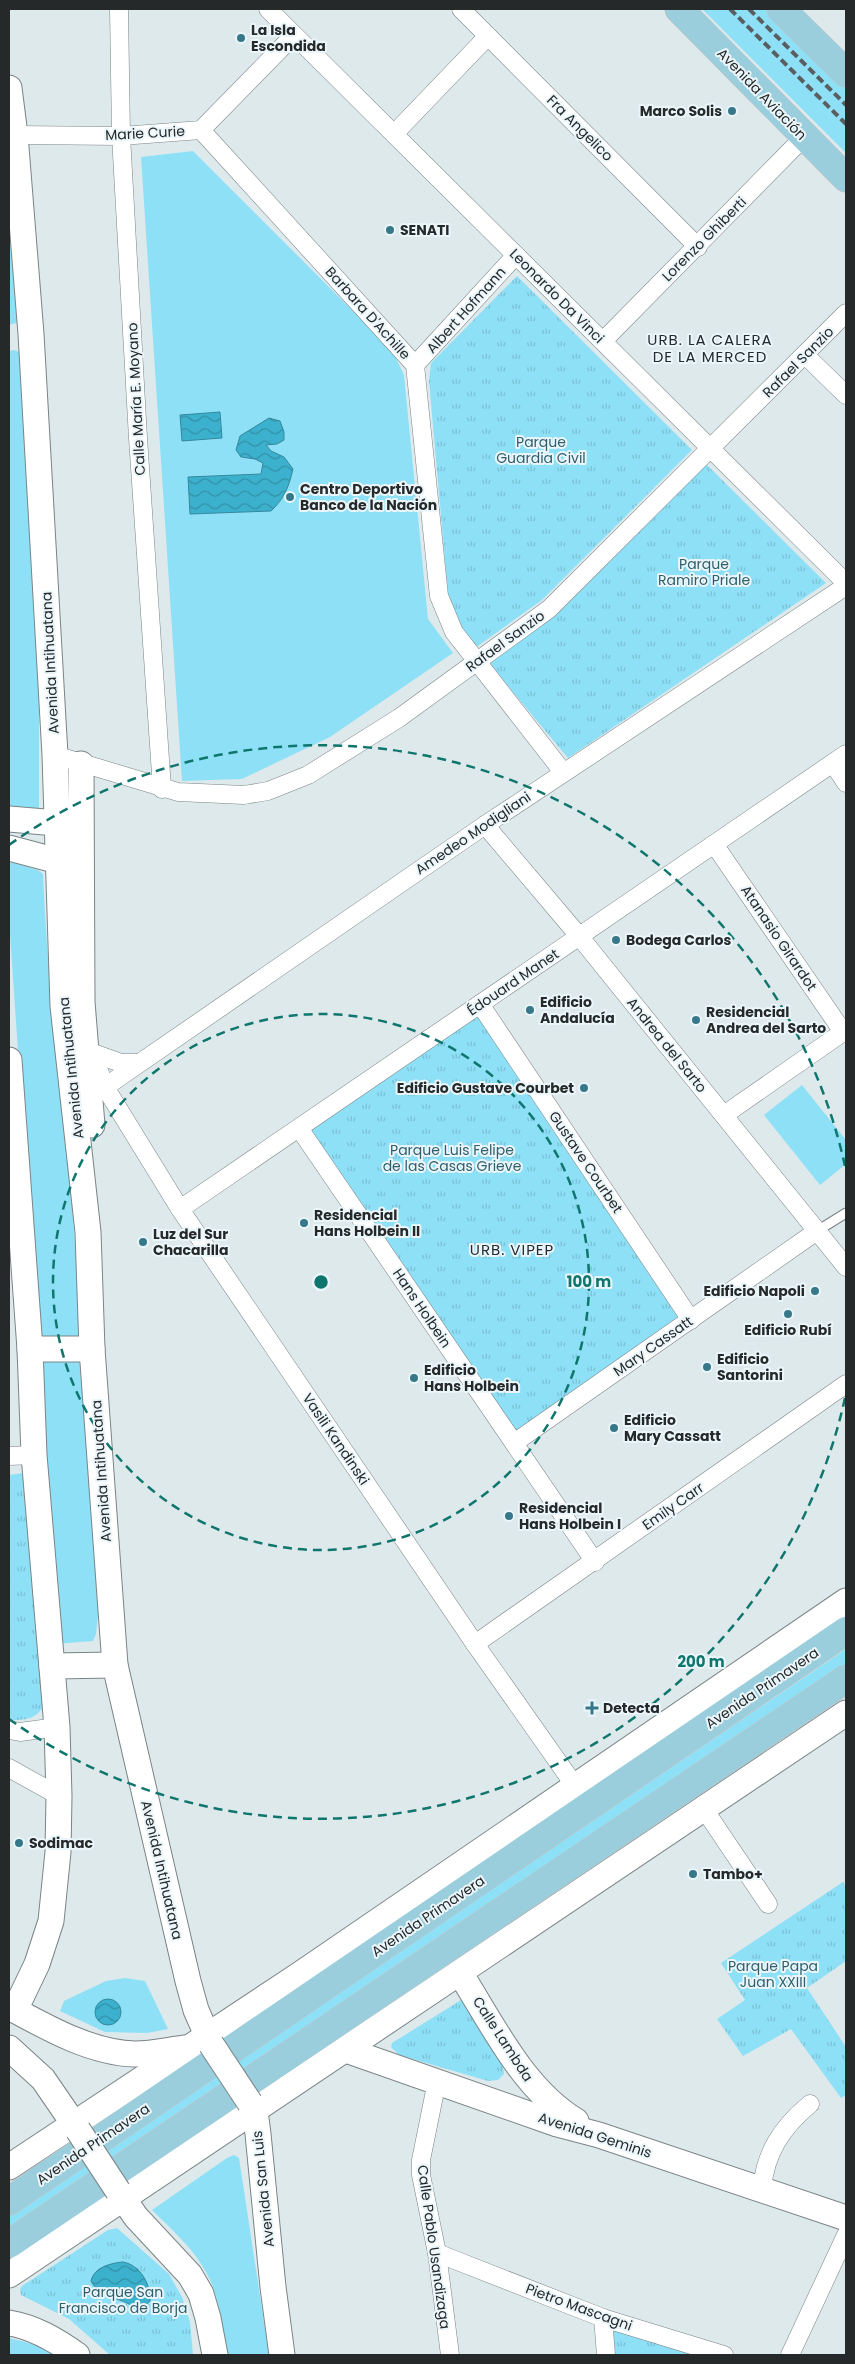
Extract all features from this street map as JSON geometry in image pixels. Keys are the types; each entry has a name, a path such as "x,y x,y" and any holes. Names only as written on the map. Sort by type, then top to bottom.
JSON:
{"main road":[{"name":"Avenida Aviación","path":"679,9 846,178"},
{"path":"781,9 846,73"},
{"name":"Avenida Intihuatana","path":"9,88 15,134 20,335 55,755 63,1006 88,1232 92,1349 115,1664 202,2043"},
{"path":"81,764 84,1028 92,1128 88,1232"},
{"path":"9,819 57,823"},
{"path":"9,848 58,861"},
{"path":"9,1060 16,1252 30,1349 34,1455 57,1727 59,1796 58,1852 51,1921 37,1964 12,2009 72,2038 111,2051 135,2054 202,2043"},
{"path":"30,1349 92,1349"},
{"name":"Avenida Primavera","path":"9,2167 76,2127 202,2043 846,1601"},
{"name":"Avenida Primavera","path":"9,2201 846,1631"},
{"path":"52,1666 115,1664"},
{"path":"9,2244 846,1679"},
{"path":"9,2275 120,2195 252,2107 346,2050 846,1713"},
{"name":"Calle Lambda","path":"460,1973 528,2080 539,2093 568,2116 599,2135"},
{"name":"Avenida San Luis","path":"202,2043 252,2107 282,2355"},
{"path":"466,2090 493,2091 506,2087 511,2079 512,2072 507,2047"},
{"path":"9,2048 43,2078 120,2195 141,2223 190,2275 201,2294 215,2355"},
{"name":"Avenida Geminis","path":"346,2050 466,2090 557,2124 599,2135 846,2218"},
{"path":"9,2323 36,2331 58,2342 77,2355"}],"street":[{"name":"Calle María E. Moyano","path":"120,9 121,136 137,429 162,789"},
{"name":"Leonardo Da Vinci","path":"268,9 846,584"},
{"name":"Fra Angelico","path":"461,9 698,247"},
{"name":"Marie Curie","path":"15,134 121,136 201,130 294,35"},
{"path":"394,134 488,36"},
{"name":"Barbara D'Achille","path":"201,130 416,365 439,596 454,632 478,660 563,772"},
{"name":"Lorenzo Ghiberti","path":"603,341 698,247 804,136"},
{"name":"Albert Hofmann","path":"416,365 516,255"},
{"name":"Rafael Sanzio","path":"55,755 162,789 178,792 244,795 268,791 308,775 399,718 549,609 846,313"},
{"path":"805,355 846,394"},
{"name":"Amedeo Modigliani","path":"105,1087 137,1063 563,772 846,584"},
{"path":"840,759 846,782"},
{"name":"Édouard Manet","path":"180,1209 840,759"},
{"path":"56,784 81,764"},
{"name":"Andrea del Sarto","path":"485,825 579,936 846,1267"},
{"name":"Atanasio Girardot","path":"714,844 845,1031"},
{"name":"Gustave Courbet","path":"480,1004 691,1320"},
{"name":"Vasili Kandinski","path":"84,1028 105,1087 180,1209 475,1644 575,1786"},
{"path":"724,1115 845,1031"},
{"path":"93,1053 121,1063 137,1063"},
{"path":"92,1128 105,1087"},
{"path":"92,1128 100,1119 112,1116 128,1126"},
{"name":"Hans Holbein","path":"300,1128 595,1562"},
{"name":"Mary Cassatt","path":"514,1443 817,1231"},
{"name":"Emily Carr","path":"475,1644 595,1562 846,1384"},
{"path":"9,1456 34,1455"},
{"path":"9,1730 20,1732 57,1727"},
{"path":"9,1768 59,1796"},
{"path":"704,1809 768,1904"},
{"name":"Calle Pablo Usandizaga","path":"436,2081 421,2160 421,2175 437,2253 450,2355"},
{"path":"762,2189 764,2170 778,2136 810,2104"},
{"path":"790,2355 846,2235"},
{"name":"Pietro Mascagni","path":"437,2253 603,2318 724,2355"},
{"path":"603,2318 606,2355"}],"lane":[{"path":"817,1231 846,1213"}],"green space":[{"path":"702,9 765,9 846,89 846,153"},
{"name":"Centro Deportivo Banco de la Nación","path":"193,151 394,354 404,375 428,619 453,653 330,737 242,779 182,781 141,157"},
{"path":"9,217 19,317 16,323 9,325"},
{"name":"Parque Guardia Civil","path":"517,276 692,450 542,600 475,648 455,619 448,594 429,381 431,363"},
{"path":"14,350 22,353 39,685 39,818 9,817 9,351"},
{"name":"Parque Ramiro Priale","path":"703,461 826,583 568,758 486,660"},
{"path":"12,862 38,870 43,874 51,995 76,1250 79,1305 78,1341 38,1344 9,919 9,864"},
{"name":"Parque Luis Felipe de las Casas Grieve","path":"478,1013 682,1318 514,1434 309,1130"},
{"path":"802,1085 846,1140 846,1164 820,1185 764,1115"},
{"path":"79,1356 100,1596 96,1634 93,1641 55,1644 40,1358"},
{"path":"23,1473 44,1706 33,1717 9,1720 9,1475"},
{"path":"846,1649 846,1666 9,2234 9,2216"},
{"name":"Parque Papa Juan XXIII","path":"843,1882 846,1887 846,1961 807,1988 846,2047 846,2095 841,2098 791,2029 743,2056 717,2019 745,2000 721,1963"},
{"path":"125,1978 145,1981 168,2029 147,2033 105,2032 60,2011 64,2001 106,1981"},
{"path":"461,2000 502,2061 504,2074 498,2080 488,2081 399,2055 391,2047 392,2043"},
{"path":"234,2155 239,2158 269,2355 225,2355 217,2302 206,2272 188,2247 152,2210"},
{"name":"Parque San Francisco de Borja","path":"117,2228 169,2274 182,2297 190,2322 193,2355 110,2355 69,2319 21,2295 20,2289 22,2286 108,2230"},
{"path":"610,2327 708,2355 613,2355"},
{"path":"9,2338 33,2344 56,2355 9,2355"}],"water":[{"path":"220,412 222,438 182,441 180,415"},
{"path":"269,418 280,421 284,432 284,440 277,444 266,445 271,451 284,457 293,469 288,486 280,501 271,511 190,514 188,477 261,474 263,463 255,459 241,457 236,450 240,436"},
{"path":"108,1999 117,2003 121,2012 117,2021 108,2025 99,2021 95,2012 99,2003"},
{"path":"123,2262 135,2267 139,2271 149,2288 150,2301 142,2308 136,2309 130,2304 106,2296 91,2281 99,2269 113,2263"}],"railway":[{"path":"730,9 846,124"},
{"path":"749,9 846,105"}],"place":[{"name":"La Isla Escondida","path":"241,38"},
{"name":"Marco Solis","path":"732,111"},
{"name":"SENATI","path":"390,230"},
{"name":"Centro Deportivo Banco de la Nación","path":"290,497"},
{"name":"Bodega Carlos","path":"616,940"},
{"name":"Edificio Andalucía","path":"530,1010"},
{"name":"Residencial Andrea del Sarto","path":"696,1020"},
{"name":"Edificio Gustave Courbet","path":"584,1088"},
{"name":"Residencial Hans Holbein II","path":"304,1223"},
{"name":"Luz del Sur Chacarilla","path":"143,1242"},
{"name":"Edificio Napoli","path":"815,1291"},
{"name":"Edificio Rubí","path":"788,1314"},
{"name":"Edificio Santorini","path":"707,1367"},
{"name":"Edificio Hans Holbein","path":"414,1378"},
{"name":"Edificio Mary Cassatt","path":"614,1428"},
{"name":"Residencial Hans Holbein I","path":"509,1516"},
{"name":"Detecta","path":"592,1708"},
{"name":"Sodimac","path":"19,1843"},
{"name":"Tambo+","path":"693,1874"}],"district":[{"name":"URB. LA CALERA DE LA MERCED","path":"710,348"},
{"name":"URB. VIPEP","path":"512,1249"}]}
